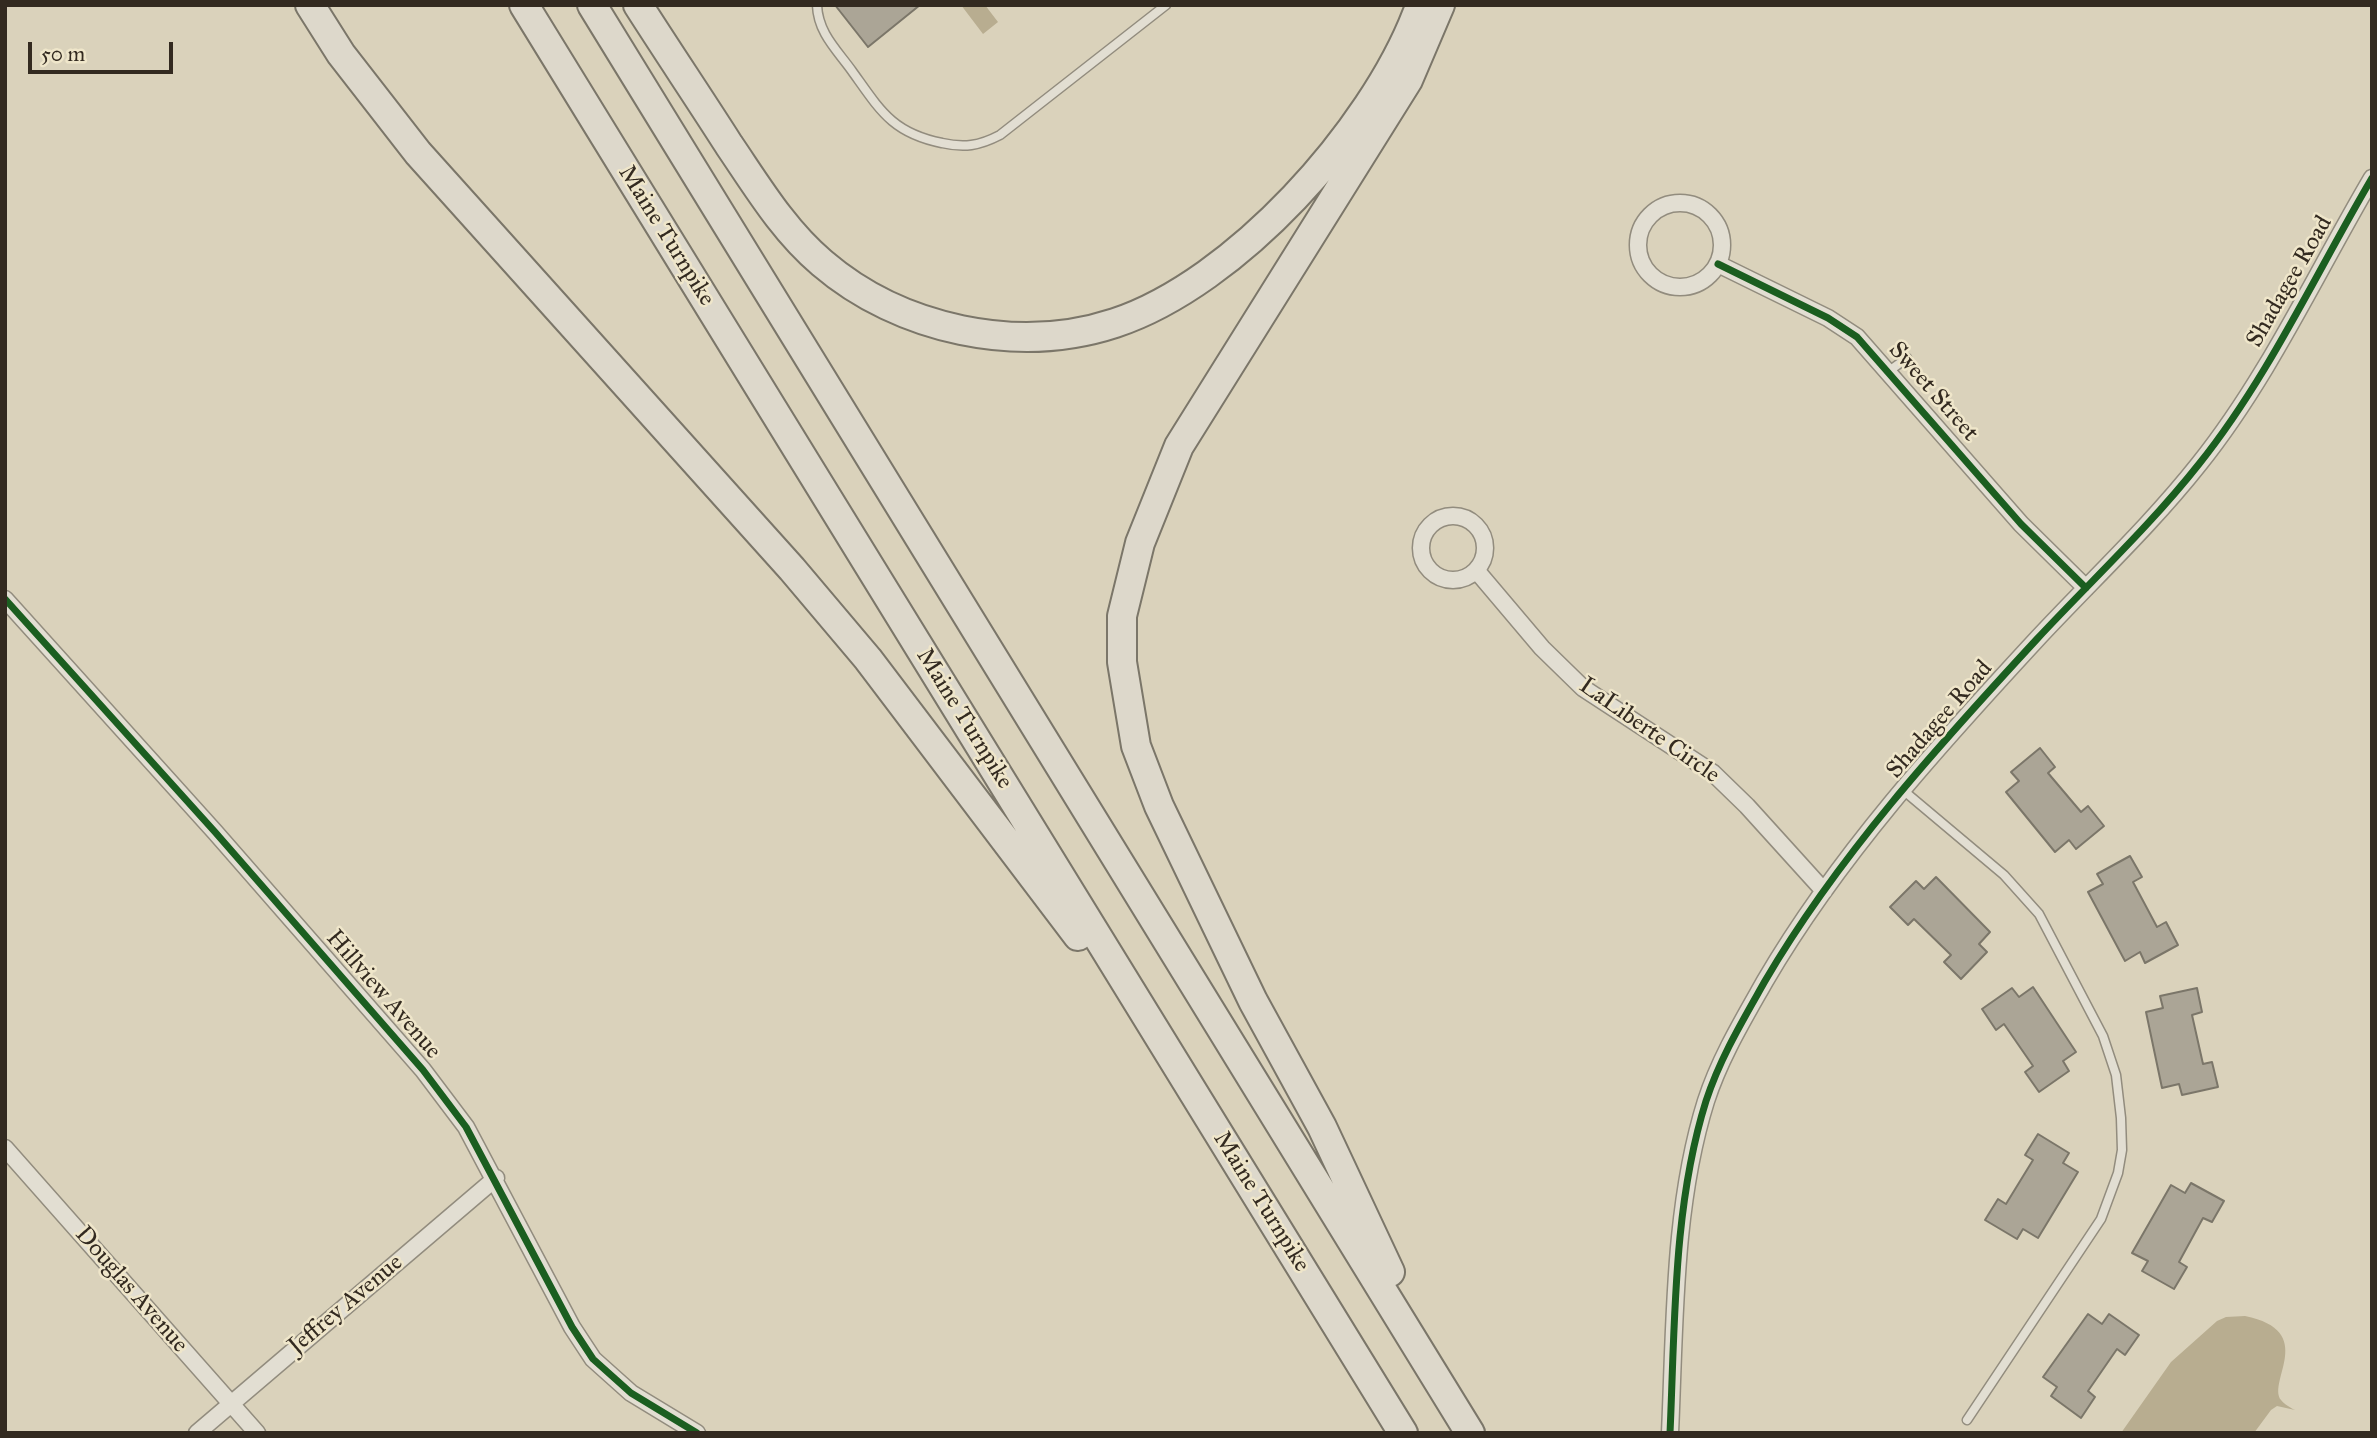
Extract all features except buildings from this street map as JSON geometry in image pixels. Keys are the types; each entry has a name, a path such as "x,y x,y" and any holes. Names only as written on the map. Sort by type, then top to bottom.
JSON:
{"highway":[{"path":"310,5 341,54 418,153 792,569 868,659 987,813 1194,1093"},
{"path":"506,5 614,151"},
{"name":"Maine Turnpike","path":"524,5 1402,1433"},
{"path":"592,5 1470,1433"},
{"path":"638,5 775,212 822,264 851,284 906,313 972,332 1016,337 1077,332 1118,322 1169,298 1229,257 1282,209 1342,143 1390,68 1420,5"},
{"path":"1440,5 1408,80 1179,446 1129,578 1122,616 1122,662 1136,746 1159,806 1253,1001 1322,1127 1450,1398"}],"street":[{"name":"Shadagee Road","path":"1670,1433 1681,1246 1691,1169 1706,1102 1737,1029 1785,946 1824,891 1903,791 2169,499 2220,437 2372,178"},
{"path":"1690,203 1702,208 1718,226 1722,239 1718,264 1701,282 1676,288 1664,284 1644,268 1639,257 1639,232 1654,211 1665,205 1690,203"},
{"name":"Sweet Street","path":"1718,264 1843,327 1889,370 2021,524 2086,588"},
{"path":"1451,515 1471,521 1479,529 1485,545 1482,561 1476,570 1455,580 1433,573 1422,557 1421,546 1432,523 1451,515"},
{"name":"LaLiberte Circle","path":"1476,570 1542,648 1583,688 1713,774 1824,891"},
{"name":"Hillview Avenue","path":"5,598 423,1070 466,1127 496,1178 572,1327 593,1359 631,1394 697,1433"},
{"name":"Douglas Avenue","path":"5,1148 257,1433"},
{"name":"Jeffrey Avenue","path":"197,1433 496,1178"}],"lane":[{"path":"817,5 819,21 831,44 893,124 909,134 963,147 1000,135 1166,5"},
{"path":"1889,370 1908,358"},
{"path":"1903,791 2004,875 2039,914 2103,1036 2116,1074 2121,1118 2122,1150 2118,1173 2101,1219 1967,1420"}],"shaded area":[{"path":"961,5 985,5 998,22 983,34"},
{"path":"2245,1316 2267,1323 2279,1333 2285,1344 2278,1392 2281,1400 2295,1410 2277,1406 2254,1433 2121,1433 2171,1362 2217,1321 2226,1317"}],"cycle path":[{"path":"1670,1433 1675,1308 1687,1182 1706,1101 1725,1054 1748,1010 1825,890 1892,803 2000,679 2161,509 2224,431 2269,361 2372,178"},
{"path":"1718,264 1828,318 1857,337 2021,524 2086,588"},
{"path":"5,599 215,832 423,1070 466,1127 572,1327 593,1359 631,1393 697,1433"}]}
